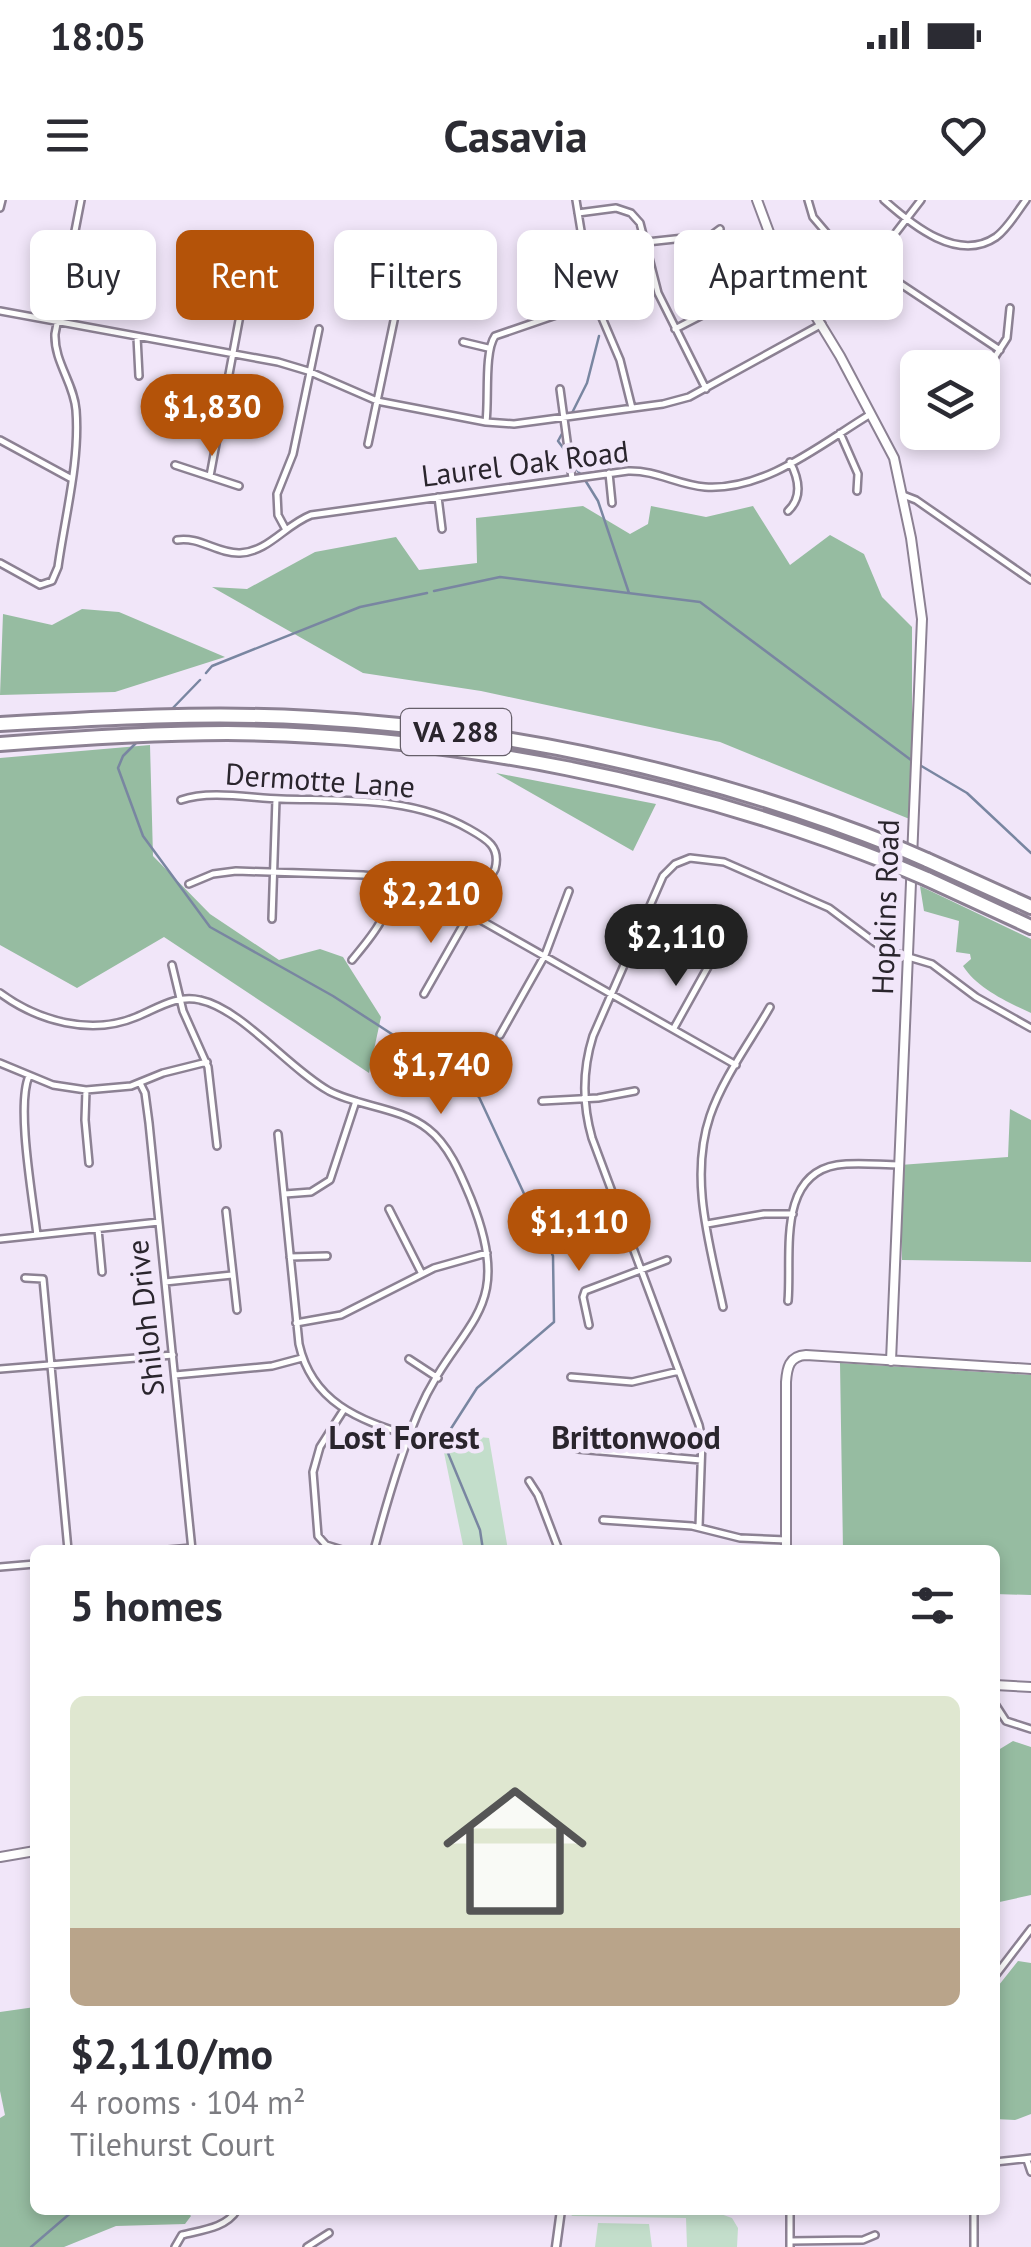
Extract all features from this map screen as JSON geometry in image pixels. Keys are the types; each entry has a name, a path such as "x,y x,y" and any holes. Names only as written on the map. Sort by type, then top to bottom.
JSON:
{"highway":[{"name":"VA 288","path":"0,724 237,716 357,721 476,734 592,755 785,807 896,847 1031,907"},
{"name":"VA 288","path":"0,744 228,733 340,738 464,750 594,774 702,800 894,865 1031,926"}],"main road":[{"name":"Hopkins Road","path":"758,200 776,251 822,324 894,458 924,637 906,956 892,1361"},
{"path":"786,1545 788,1365 801,1355 1031,1369"},
{"path":"1000,1685 1031,1687"},
{"path":"0,1856 30,1852"}],"street":[{"path":"0,208 2,200"},
{"path":"0,563 36,584 48,584 54,578 77,433 76,404 56,352 57,323 81,200"},
{"path":"576,200 581,230"},
{"path":"808,200 823,230"},
{"path":"884,200 944,242 968,247 994,238 1026,200"},
{"path":"900,230 920,200"},
{"path":"578,213 609,208 629,212 643,230"},
{"path":"654,241 712,235 720,228"},
{"path":"654,274 658,293 706,389"},
{"path":"903,286 1000,350 1007,338 1010,308"},
{"path":"0,312 235,354 310,372 377,401 514,424 676,401 706,389 822,324"},
{"path":"210,476 240,320"},
{"path":"368,444 394,320"},
{"path":"486,422 490,389 488,348 503,331 538,320"},
{"path":"602,320 620,360 632,408"},
{"path":"675,329 693,320"},
{"path":"285,528 276,507 277,494 293,454 319,329"},
{"path":"137,337 139,376"},
{"path":"462,342 488,348"},
{"path":"560,389 572,478"},
{"name":"Laurel Oak Road","path":"177,540 242,553 262,547 285,528 311,515 609,473 648,471 697,486 742,484 790,462 872,413"},
{"path":"840,434 858,474 857,492"},
{"path":"0,440 70,478"},
{"path":"788,511 797,502 799,492 790,462"},
{"path":"175,464 238,486"},
{"path":"609,473 612,503"},
{"path":"903,495 916,500 1031,580"},
{"path":"438,497 442,528"},
{"name":"Dermotte Lane","path":"180,800 194,796 402,805 446,818 486,839 496,852 496,866 424,994"},
{"path":"272,919 276,799"},
{"path":"699,1527 701,1432 592,1138 584,1098 589,1048 663,876 675,864 690,858 724,862 840,915 885,950 932,964 987,1004 1031,1028"},
{"path":"189,884 224,872 274,871 390,876 419,884 736,1065"},
{"path":"352,960 384,919 390,876"},
{"path":"500,1034 545,955 569,891"},
{"path":"172,965 180,999 207,1062 217,1146"},
{"path":"673,1029 709,965"},
{"path":"0,993 52,1019 88,1026 117,1024 180,999 202,1000 223,1009 316,1083 413,1120 440,1140 466,1186 490,1274 485,1300 420,1408 376,1545"},
{"path":"723,1307 701,1188 703,1146 712,1111 770,1007"},
{"path":"0,1063 53,1086 86,1090 140,1083 207,1062"},
{"path":"29,1076 24,1114 37,1235"},
{"name":"Shiloh Drive","path":"140,1083 146,1096 192,1545"},
{"path":"86,1090 89,1162"},
{"path":"542,1101 634,1090"},
{"path":"284,1194 317,1190 330,1180 356,1101"},
{"path":"278,1134 302,1358 318,1386 344,1410 366,1422 410,1436"},
{"path":"788,1301 792,1214 799,1190 820,1170 842,1164 900,1165"},
{"path":"389,1209 422,1274"},
{"path":"226,1211 236,1310"},
{"path":"707,1224 764,1214 792,1214"},
{"path":"0,1238 159,1222"},
{"path":"98,1229 102,1272"},
{"path":"296,1323 342,1315 422,1274 486,1254"},
{"path":"290,1257 326,1256"},
{"path":"589,1325 585,1291 667,1260"},
{"path":"166,1282 234,1275"},
{"path":"24,1278 42,1279 68,1545"},
{"path":"0,1370 173,1355"},
{"path":"175,1375 272,1366 302,1358"},
{"path":"409,1359 438,1378"},
{"path":"571,1377 632,1382 679,1372"},
{"path":"326,1545 318,1536 313,1472 320,1447 344,1410"},
{"path":"578,1449 701,1460"},
{"path":"529,1481 538,1494 557,1545"},
{"path":"604,1520 699,1527 786,1545"},
{"path":"0,1567 30,1564"},
{"path":"1000,1712 1006,1721 1031,1730"},
{"path":"1000,1969 1031,1929"},
{"path":"1000,2162 1029,2159 1031,2172"},
{"path":"175,2247 182,2235 215,2226 234,2215"},
{"path":"556,2247 560,2215"},
{"path":"790,2215 790,2244 864,2240 874,2235"},
{"path":"974,2215 974,2247"},
{"path":"307,2247 329,2233"}],"green space":[{"path":"583,506 630,534 648,524 651,506 706,517 753,506 790,565 830,535 864,554 882,597 912,627 912,820 720,742 481,691 363,673 212,587 247,589 315,552 396,537 419,570 477,563 476,518"},
{"path":"82,609 119,612 225,657 115,692 0,695 3,614 52,625"},
{"path":"150,745 153,856 210,914 279,960 320,949 343,957 381,1017 369,1073 164,937 77,988 0,945 0,758"},
{"path":"496,773 656,804 633,851"},
{"path":"920,886 1031,939 1031,1013 993,994 969,974 963,966 971,959 970,954 956,952 959,921 924,911"},
{"path":"1010,1109 1031,1120 1031,1262 902,1260 900,1165 1008,1157"},
{"path":"840,1363 1031,1375 1031,1595 1000,1594 1000,1545 843,1545"},
{"path":"440,1433 489,1438 507,1545 463,1545"},
{"path":"1013,1741 1031,1747 1031,1895 1000,1902 1000,1749"},
{"path":"1018,1961 1031,1963 1031,2114 1015,2120 1000,2119 1000,1984"},
{"path":"30,2008 30,2215 190,2215 185,2224 116,2226 64,2247 0,2247 0,2118 5,2115 0,2091 0,2012"},
{"path":"724,2215 732,2218 738,2228 737,2247 687,2247 686,2218 571,2216"},
{"path":"598,2223 649,2224 652,2247 595,2247"}],"waterway":[{"path":"567,423 587,383 599,336"},
{"path":"564,430 558,441 567,453"},
{"path":"571,460 580,474"},
{"path":"585,480 598,501 629,593"},
{"path":"434,591 500,577 700,602 911,760"},
{"path":"206,673 212,666 360,607 427,593"},
{"path":"170,711 200,680"},
{"path":"140,739 123,756 118,768 143,836 210,927 333,996 415,1049 479,1097 553,1256 554,1322 477,1388 443,1441 480,1530 482,1545"},
{"path":"918,764 967,793 1031,853"},
{"path":"31,2247 68,2215"}],"district":[{"name":"Lost Forest","path":"404,1438"},
{"name":"Brittonwood","path":"636,1438"}]}
